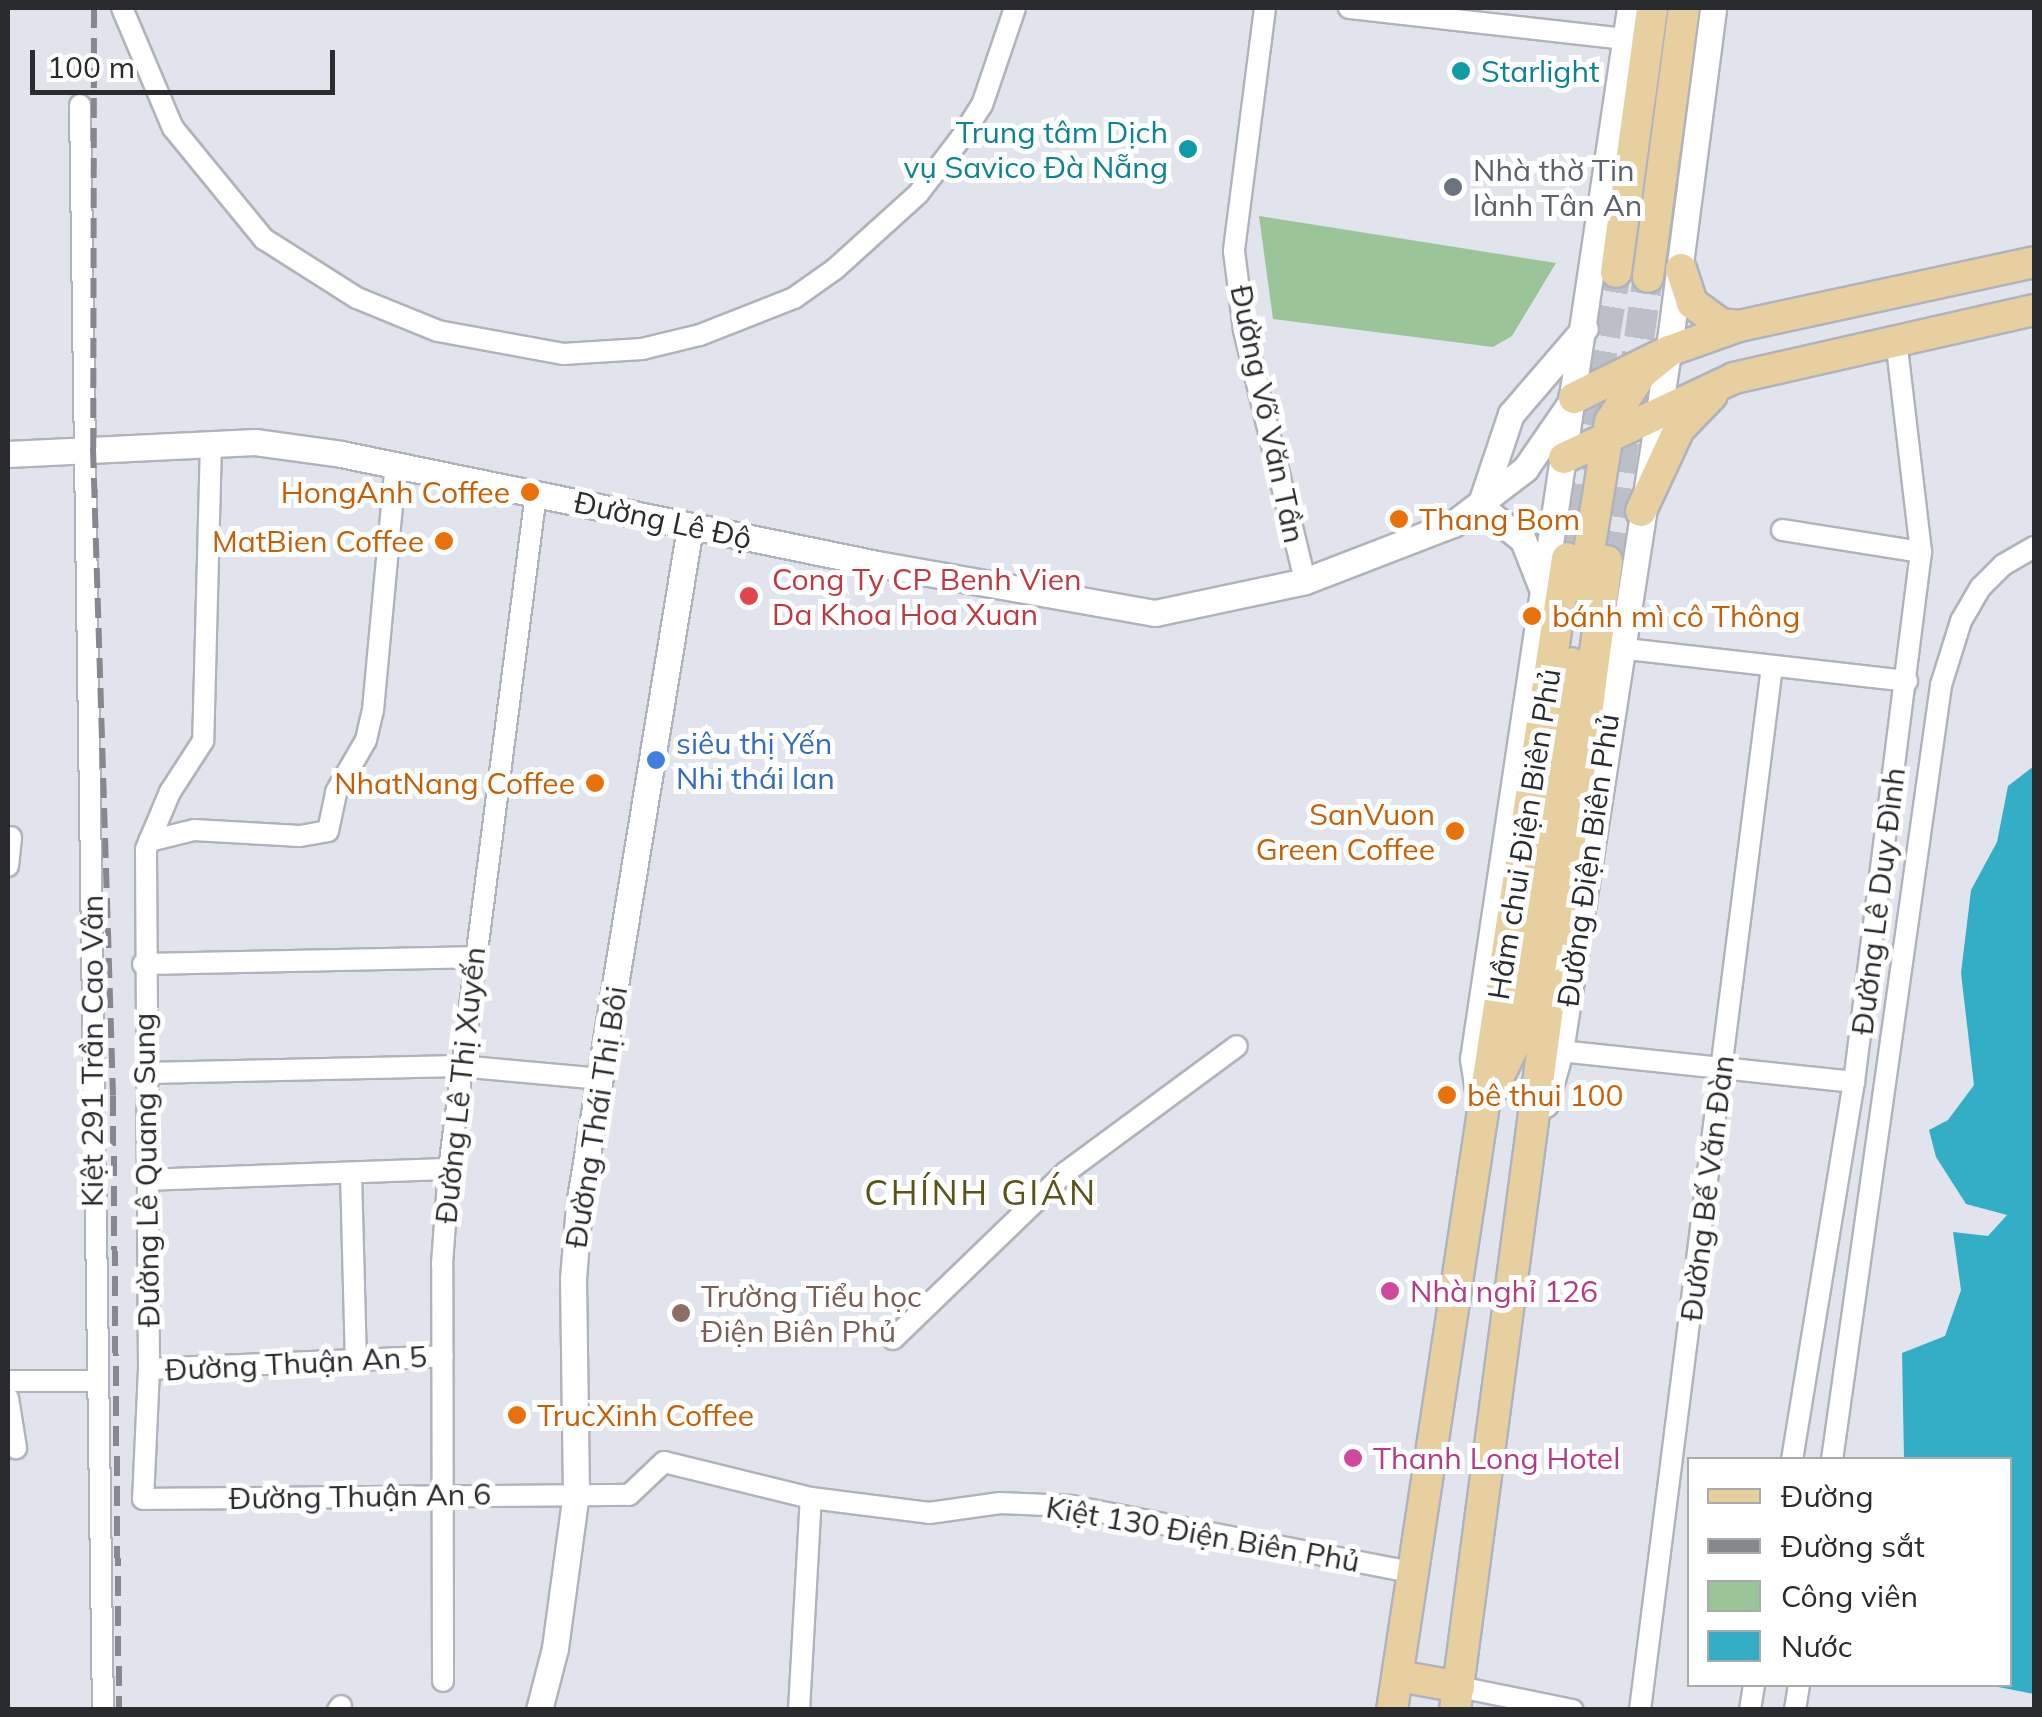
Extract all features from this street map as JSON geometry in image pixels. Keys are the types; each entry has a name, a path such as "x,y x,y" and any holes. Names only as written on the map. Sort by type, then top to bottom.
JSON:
{"main road":[{"path":"1616,272 1652,8"},
{"path":"1648,277 1684,8"},
{"path":"1574,398 1669,351 1739,326 2034,262"},
{"path":"1681,270 1692,303 1721,324 1739,326"},
{"path":"1564,458 1734,378 2034,310"},
{"path":"1392,1710 1416,1572 1480,1109 1514,1046 1606,438 1623,397 1669,351"},
{"path":"1641,510 1679,429 1734,378"},
{"name":"Hầm chui Điện Biên Phủ","path":"1480,1109 1567,558"},
{"name":"Hầm chui Điện Biên Phủ","path":"1529,1155 1538,1043 1607,562"},
{"name":"Đường Điện Biên Phủ","path":"1457,1698 1529,1155"},
{"path":"1399,1676 1457,1698"}],"street":[{"path":"122,8 173,128 264,239 357,298 438,331 563,354 642,350 700,335 794,298 835,270 904,208 962,138 982,105 1015,8"},
{"name":"Đường Võ Văn Tần","path":"1264,8 1234,251 1244,330 1305,581"},
{"path":"1348,8 1626,38"},
{"path":"1480,1109 1473,1059 1630,8"},
{"name":"Đường Điện Biên Phủ","path":"1529,1155 1560,1051 1618,648 1681,270 1712,8"},
{"name":"Kiệt 291 Trần Cao Vân","path":"80,105 94,1380 103,1710"},
{"path":"1542,603 1534,557 1510,526 1480,506 1510,414 1585,328"},
{"name":"Đường Lê Duy Đình","path":"1792,1457 1854,1082 1922,552 1896,340"},
{"name":"Đường Lê Độ","path":"8,454 255,442 396,464 690,527 1138,612 1305,581 1423,540 1480,506 1525,470 1574,398"},
{"name":"Đường Lê Quang Sung","path":"143,1500 149,1369 143,964 149,841 203,741 211,443"},
{"name":"Đường Lê Độ","path":"1525,470 1564,458"},
{"path":"149,841 194,830 300,836 328,831 336,792 366,740 373,710 396,464"},
{"name":"Đường Lê Thị Xuyến","path":"443,1681 440,1495 449,1169 472,957 536,494"},
{"name":"Đường Thái Thị Bôi","path":"540,1710 555,1648 576,1492 573,1279 601,1078 690,527"},
{"path":"1782,530 1922,552"},
{"path":"1832,1457 1942,685 1961,621 1982,587 2034,547"},
{"path":"1618,648 1907,681"},
{"name":"Đường Bế Văn Đàn","path":"1640,1710 1772,666"},
{"path":"8,866 11,837"},
{"path":"143,964 472,957"},
{"path":"893,1338 1066,1172 1236,1046"},
{"path":"1560,1051 1854,1082"},
{"path":"146,1074 459,1066 601,1078"},
{"path":"146,1180 449,1169"},
{"path":"351,1173 356,1360"},
{"name":"Đường Thuận An 5","path":"149,1369 443,1356"},
{"path":"8,1382 94,1380"},
{"path":"8,1398 16,1448"},
{"name":"Đường Thuận An 6","path":"143,1500 628,1494 664,1462 810,1498"},
{"path":"799,1710 806,1682 810,1498"},
{"name":"Kiệt 130 Điện Biên Phủ","path":"810,1498 929,1513 1000,1503 1071,1506 1416,1572"},
{"path":"1457,1698 1574,1710"}],"green space":[{"path":"1259,216 1556,263 1512,336 1493,347 1273,319"}],"water":[{"path":"2034,766 2034,1694 1998,1687 2012,1687 2012,1457 1904,1457 1902,1353 1945,1336 1961,1290 1953,1232 1988,1236 2007,1215 1966,1204 1936,1157 1929,1130 1948,1120 1974,1085 1961,973 1971,890 1997,842 2008,786"}],"tunnel":[{"path":"1567,558 1616,272"},
{"path":"1607,561 1648,277"}],"railway":[{"path":"94,8 93,448 113,1096 119,1710"}],"place":[{"name":"Starlight","path":"1461,71"},
{"name":"Trung tâm Dịch vụ Savico Đà Nẵng","path":"1188,149"},
{"name":"Nhà thờ Tin lành Tân An","path":"1453,187"},
{"name":"HongAnh Coffee","path":"530,492"},
{"name":"Thang Bom","path":"1399,519"},
{"name":"MatBien Coffee","path":"444,541"},
{"name":"Cong Ty CP Benh Vien Da Khoa Hoa Xuan","path":"749,596"},
{"name":"bánh mì cô Thông","path":"1532,616"},
{"name":"siêu thị Yến Nhi thái lan","path":"656,760"},
{"name":"NhatNang Coffee","path":"595,783"},
{"name":"SanVuon Green Coffee","path":"1455,831"},
{"name":"bê thui 100","path":"1447,1095"},
{"name":"Nhà nghỉ 126","path":"1390,1291"},
{"name":"Trường Tiểu học Điện Biên Phủ","path":"681,1313"},
{"name":"TrucXinh Coffee","path":"517,1415"},
{"name":"Thanh Long Hotel","path":"1353,1458"}],"district":[{"name":"CHÍNH GIÁN","path":"981,1192"}]}
